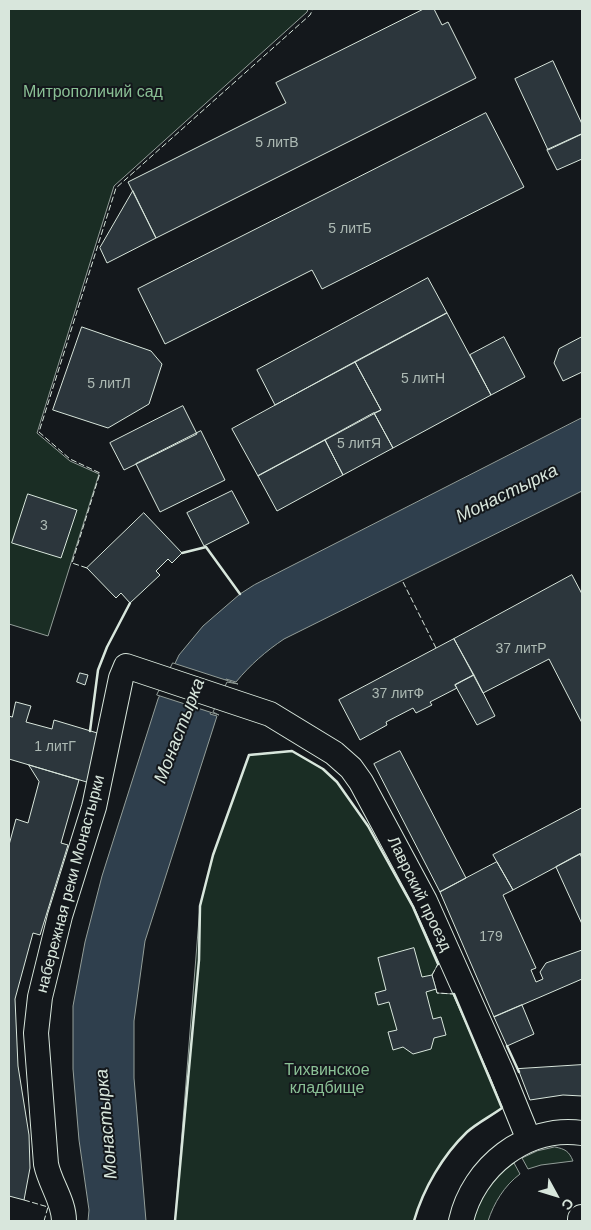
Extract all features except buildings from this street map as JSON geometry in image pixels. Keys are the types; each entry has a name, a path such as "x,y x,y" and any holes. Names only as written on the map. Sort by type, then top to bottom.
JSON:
{"street":[{"name":"Лаврский проезд","path":"131,668 270,714 334,753 351,768 361,782 425,901 501,1071 529,1140"},
{"name":"набережная реки Монастырки","path":"64,1221 64,1213 49,1178 46,1164 36,1033 40,997 60,916 94,806 121,678 131,668"},
{"path":"461,1221 469,1198 488,1170 510,1149 529,1140 553,1133 582,1133"}],"green space":[{"name":"Митрополичий сад","path":"9,9 308,9 307,12 114,186 37,433 70,461 99,474 48,636 9,624"},
{"name":"Тихвинское кладбище","path":"292,751 323,769 337,782 368,826 413,907 438,964 432,975 437,993 454,994 502,1108 467,1132 450,1151 428,1185 414,1221 175,1221 200,906 213,855 249,755"},
{"path":"555,1147 566,1151 573,1161 541,1165 528,1169 522,1158 537,1151"},
{"path":"514,1163 520,1174 500,1195 488,1221 473,1221 488,1188 499,1175"}],"water":[{"name":"Монастырка","path":"582,418 582,491 284,639 258,659 236,682 226,679 210,714 217,716 145,941 134,1021 134,1078 146,1221 88,1221 89,1210 79,1140 73,1069 73,1006 85,942 102,876 158,699 179,655 203,626 240,594 254,585"}],"pier":[{"path":"173,663 238,684 227,682 213,712 219,715 157,695"}],"fence":[{"path":"87,568 72,563 100,473 70,459 39,432 116,188 310,15 313,9"},
{"path":"403,582 436,648"},
{"path":"432,975 438,964"},
{"path":"436,989 437,993 454,994"},
{"path":"24,1200 48,1207 44,1221"}],"wall":[{"path":"182,553 206,547 240,594"},
{"path":"90,731 98,670 107,647 130,603"},
{"path":"175,1221 199,960 200,906 213,855 249,755 292,751 323,769 337,782 368,826 413,907 438,964"},
{"path":"414,1221 428,1185 450,1151 467,1132 502,1108 454,994"},
{"path":"507,1046 519,1072"}]}
